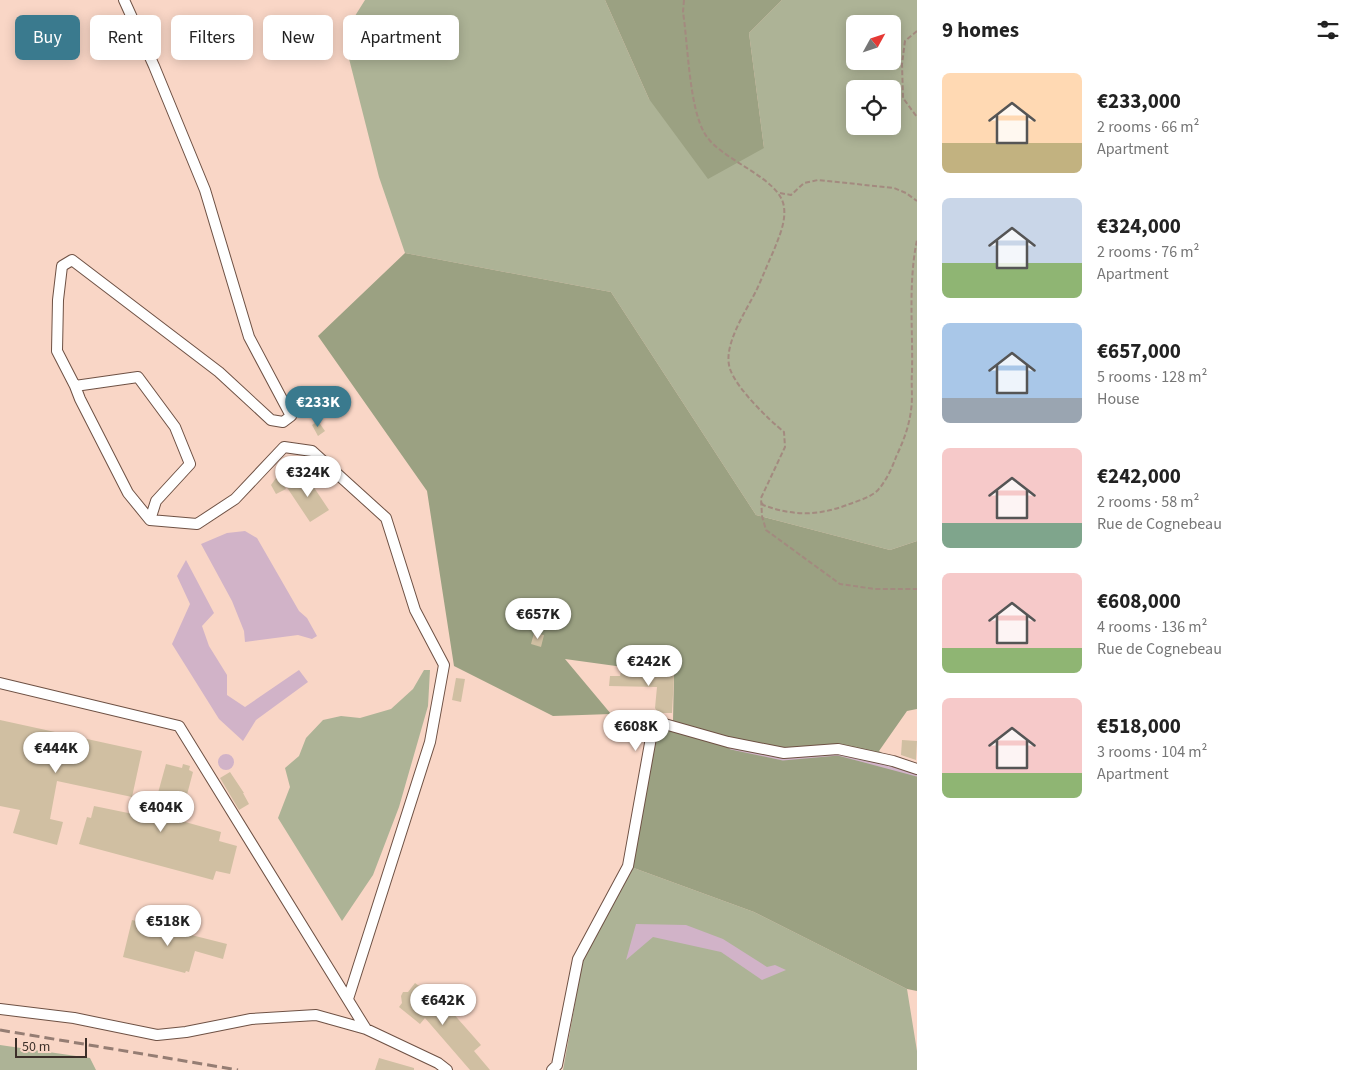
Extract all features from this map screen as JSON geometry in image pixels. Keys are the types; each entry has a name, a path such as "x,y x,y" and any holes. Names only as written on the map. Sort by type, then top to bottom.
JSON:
{"street":[{"path":"124,0 154,66 205,190 249,337 291,416 283,422 271,420 219,372 72,260 62,266 58,300 57,351 80,399 128,493 150,520 198,524 235,498 284,446 312,451 386,518 415,610 444,665 430,742 348,999"},
{"path":"75,386 138,378 175,427 190,464 156,501 150,520"},
{"path":"0,683 179,726 366,1029"},
{"path":"552,1070 557,1065 578,959 628,866 654,721 728,742 784,752 838,749 894,761 917,769"},
{"path":"0,1009 74,1018 157,1035 186,1032 251,1019 316,1015 366,1029 438,1063 447,1070"}],"path":[{"path":"684,0 683,12 697,116 705,135 719,149 780,193 791,194 804,184 818,180 894,188 906,193 917,201"},
{"path":"917,31 905,41 902,64 903,98 917,118"},
{"path":"780,193 784,207 782,229 756,290 742,317 732,341 728,357 730,370 740,385 760,410 784,432 785,447 761,498 762,516 766,530 840,584 876,589 917,589"},
{"path":"761,498 762,505 790,513 808,514 835,510 863,499 878,490 891,470 908,426 912,408 911,284 912,262 917,240"},
{"path":"912,370 917,371"}],"green space":[{"path":"365,0 605,0 649,99 764,148 749,33 782,0 917,0 917,541 890,550 756,515 611,292 405,253 379,177 349,60 459,60 459,15 356,15"},
{"path":"605,0 782,0 749,33 764,148 708,179 649,99"},
{"path":"405,253 611,292 756,515 890,550 917,541 917,709 907,711 879,751 917,776 917,991 907,989 754,912 631,867 656,733 673,721 674,674 565,659 611,714 553,716 454,666 427,491 318,336"},
{"path":"424,670 430,670 428,706 399,807 373,875 342,921 278,818 290,787 285,768 299,756 306,738 323,720 341,716 360,718 391,709 413,689"},
{"path":"631,867 754,912 907,989 917,1051 917,1070 563,1070 583,959"},
{"path":"0,1045 90,1058 96,1070 0,1070"}],"shaded area":[{"path":"245,531 257,538 299,611 307,618 317,636 312,639 298,635 245,642 244,631 232,601 201,544 227,533"},
{"path":"186,560 214,613 202,626 209,646 227,675 227,695 245,707 299,670 308,682 256,720 243,741 219,719 172,644 190,604 177,576"},
{"path":"226,754 232,756 234,762 232,768 226,770 220,768 218,762 220,756"},
{"path":"636,924 686,925 723,939 767,967 775,965 786,970 762,980 721,952 653,937 626,960"}],"building":[{"path":"318,421 325,431 318,436 312,425"},
{"path":"305,474 329,510 310,522 286,486"},
{"path":"276,478 283,483 286,489 276,494 271,485"},
{"path":"534,633 544,635 541,647 531,644"},
{"path":"621,671 638,671 638,673 645,673 645,675 674,676 672,713 658,713 655,708 657,687 609,686 610,676 620,676"},
{"path":"456,678 465,679 461,702 452,700"},
{"path":"0,720 142,751 132,797 57,781 50,819 63,822 57,845 13,833 20,810 0,806"},
{"path":"902,740 917,741 916,760 901,755"},
{"path":"166,764 182,768 183,764 190,766 189,770 193,772 184,806 175,804 171,818 221,832 219,841 237,846 230,874 216,871 213,880 79,844 87,817 91,818 94,806 138,815 139,808 153,811"},
{"path":"230,772 249,804 239,810 220,778"},
{"path":"132,920 227,944 223,959 195,951 189,972 186,971 185,973 123,957"},
{"path":"415,983 438,1000 431,1009 443,1017 451,1011 481,1045 474,1051 490,1070 470,1070 425,1018 420,1024 399,1007 402,1003 401,996 403,992 408,992"},
{"path":"379,1058 414,1068 414,1070 375,1070"}],"waterway":[{"path":"731,748 783,759 838,754 917,775"}],"railway":[{"path":"0,1030 238,1070"}]}
